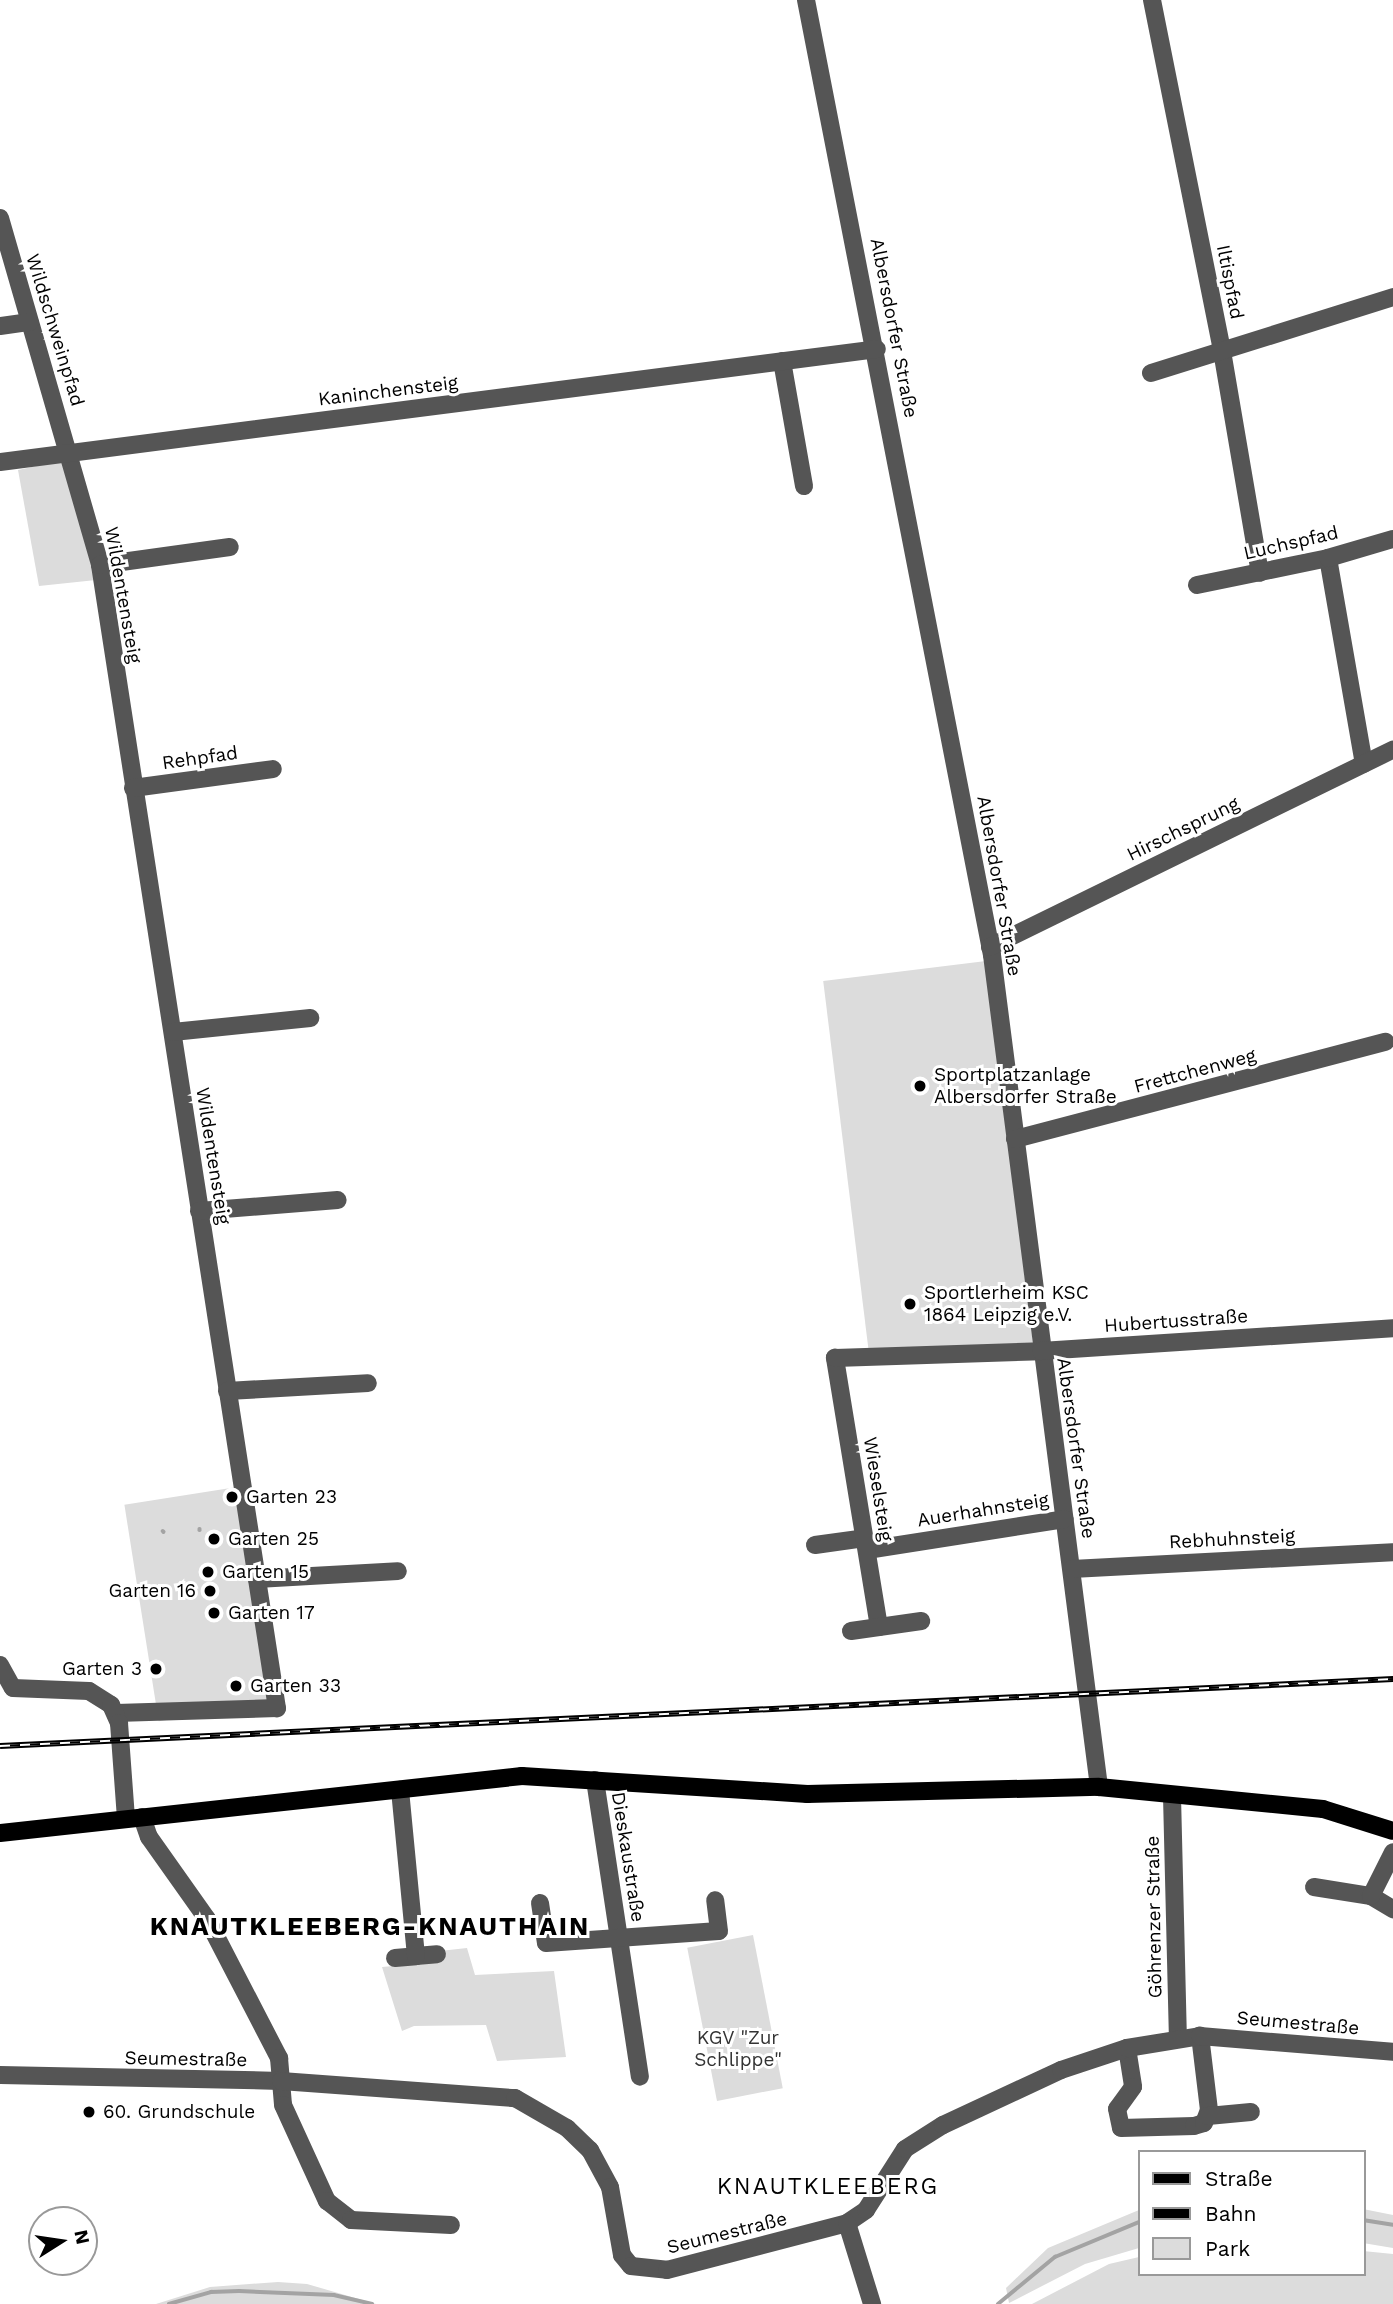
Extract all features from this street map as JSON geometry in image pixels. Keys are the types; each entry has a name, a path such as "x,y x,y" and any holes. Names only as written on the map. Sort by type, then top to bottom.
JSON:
{"main road":[{"path":"0,1833 522,1776 807,1794 1099,1787 1323,1809 1393,1831"}],"street":[{"name":"Albersdorfer Straße","path":"806,0 877,349 990,947 1099,1787"},
{"name":"Iltispfad","path":"1152,0 1222,351 1260,573"},
{"name":"Wildschweinpfad","path":"0,218 70,453"},
{"path":"1151,373 1393,297"},
{"path":"0,326 30,322"},
{"name":"Kaninchensteig","path":"0,462 877,349"},
{"path":"782,361 804,486"},
{"name":"Wildentensteig","path":"70,453 100,565 277,1709 116,1713"},
{"name":"Luchspfad","path":"1197,585 1328,558 1393,539"},
{"path":"100,565 230,547"},
{"path":"1328,558 1364,764"},
{"name":"Hirschsprung","path":"990,947 1393,750"},
{"name":"Rehpfad","path":"133,789 273,769"},
{"path":"173,1032 310,1018"},
{"name":"Frettchenweg","path":"1015,1139 1385,1042"},
{"path":"200,1211 338,1200"},
{"name":"Hubertusstraße","path":"835,1358 1041,1351 1393,1328"},
{"name":"Wieselsteig","path":"835,1358 879,1627"},
{"path":"228,1391 368,1383"},
{"name":"Auerhahnsteig","path":"815,1545 866,1544 1065,1519"},
{"name":"Rebhuhnsteig","path":"1072,1569 1393,1552"},
{"path":"257,1579 398,1571"},
{"path":"851,1631 921,1621"},
{"path":"0,1665 13,1688 89,1691 102,1697 116,1713 134,1818 207,1919 279,2058 283,2105 327,2201 351,2220 451,2225"},
{"name":"Dieskaustraße","path":"595,1780 640,2077"},
{"path":"400,1790 416,1956"},
{"name":"Göhrenzer Straße","path":"1171,1796 1178,2037"},
{"path":"1371,1896 1393,1852"},
{"path":"1314,1887 1371,1896 1393,1909"},
{"name":"Dieskaustraße","path":"540,1903 546,1943 719,1931 715,1900"},
{"path":"395,1958 437,1954"},
{"path":"1200,2036 1208,2116"},
{"name":"Seumestraße","path":"0,2075 281,2081 497,2094 531,2105 590,2150 610,2187 622,2255 631,2266 646,2271 681,2268 847,2223 866,2210 905,2149 943,2125 1060,2070 1127,2048 1178,2037 1200,2036 1393,2052"},
{"path":"1127,2048 1133,2087 1117,2109 1121,2128 1194,2126 1208,2116 1251,2112"},
{"path":"847,2223 872,2304"}],"green space":[{"path":"64,460 96,580 39,586 18,470"},
{"name":"Sportplatzanlage Albersdorfer Straße","path":"986,961 1033,1345 870,1365 823,981"},
{"path":"237,1487 271,1703 159,1721 124,1505"},
{"name":"KGV \"Zur Schlippe\"","path":"753,1935 783,2088 717,2101 687,1948"},
{"path":"467,1948 475,1975 554,1971 566,2057 497,2061 486,2025 414,2026 402,2031 382,1967 438,1962 440,1951"},
{"path":"1365,2209 1393,2215 1393,2248 1365,2243"},
{"path":"1138,2210 1138,2248 1085,2264 1009,2303 1006,2288 1048,2248"},
{"path":"1365,2251 1393,2254 1393,2304 1032,2304 1109,2264 1138,2257 1138,2276 1365,2276"},
{"path":"278,2282 307,2284 376,2304 156,2304 210,2287"}],"waterway":[{"path":"1365,2220 1393,2225"},
{"path":"998,2304 1055,2257 1138,2222"},
{"path":"169,2304 211,2292 239,2291 334,2295 372,2304"}],"tram line":[{"path":"1360,1819 1393,1826"}],"railway":[{"path":"0,1746 1393,1679"}],"place":[{"name":"Sportplatzanlage Albersdorfer Straße","path":"920,1086"},
{"name":"Sportlerheim KSC 1864 Leipzig e.V.","path":"910,1304"},
{"name":"Garten 23","path":"232,1497"},
{"name":"Garten 25","path":"214,1539"},
{"name":"Garten 15","path":"208,1572"},
{"name":"Garten 16","path":"210,1591"},
{"name":"Garten 17","path":"214,1613"},
{"name":"Garten 3","path":"156,1669"},
{"name":"Garten 33","path":"236,1686"},
{"name":"60. Grundschule","path":"89,2112"}],"district":[{"name":"KNAUTKLEEBERG-KNAUTHAIN","path":"370,1927"},
{"name":"KNAUTKLEEBERG","path":"828,2187"}]}
